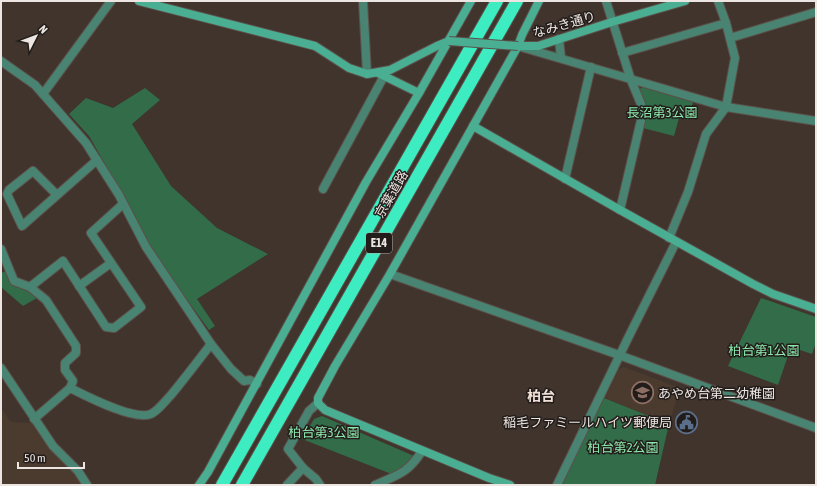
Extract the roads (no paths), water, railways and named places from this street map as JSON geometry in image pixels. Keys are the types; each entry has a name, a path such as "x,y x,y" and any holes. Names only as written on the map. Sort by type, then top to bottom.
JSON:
{"highway":[{"name":"京葉道路","path":"222,485 497,1"},
{"name":"京葉道路","path":"242,485 517,1"}],"street":[{"path":"43,94 111,1"},
{"path":"138,1 160,3 315,46 349,68 368,74 381,74 448,41"},
{"path":"363,1 368,74"},
{"path":"199,485 208,472 257,384 366,182 471,1"},
{"path":"320,485 288,450 309,411 318,403 318,398 335,366 390,274 518,46 539,1"},
{"path":"606,1 631,80 641,104 642,116 620,210"},
{"name":"なみき通り","path":"448,41 538,46 612,22 685,1"},
{"path":"557,485 620,355 673,240 706,134 726,107 735,58 726,23 718,1"},
{"path":"730,38 816,12"},
{"path":"622,53 726,23"},
{"path":"559,39 561,58"},
{"path":"518,46 726,107 816,121"},
{"path":"1,61 30,80 86,143 123,204 146,247 211,344 244,381 250,380 257,384"},
{"path":"565,179 591,68"},
{"path":"381,74 419,93"},
{"path":"323,189 381,74"},
{"path":"473,126 673,240 773,294 816,309"},
{"path":"57,195 33,171 9,190 7,194 22,226 97,160"},
{"path":"30,288 63,261 106,328 114,328 141,307 91,233 123,204"},
{"path":"1,249 14,281 30,288 46,300 76,346 76,353 65,363 65,370 73,381 70,388 34,419"},
{"path":"79,286 111,262"},
{"path":"390,274 620,355 816,428"},
{"path":"70,388 105,406 137,414 150,415 159,408 211,344"},
{"path":"1,368 53,446 78,471 87,485"},
{"path":"318,403 325,410 488,478 510,485"},
{"path":"375,485 400,474 414,464 422,451"},
{"path":"287,485 303,468"}],"place":[{"name":"あやめ台第二幼稚園","path":"643,393"},
{"name":"稲毛ファミールハイツ郵便局","path":"687,422"}],"district":[{"name":"柏台","path":"541,396"}],"park label":[{"name":"長沼第3公園","path":"662,112"},
{"name":"柏台第1公園","path":"764,350"},
{"name":"柏台第3公園","path":"324,432"},
{"name":"柏台第2公園","path":"623,447"}]}
